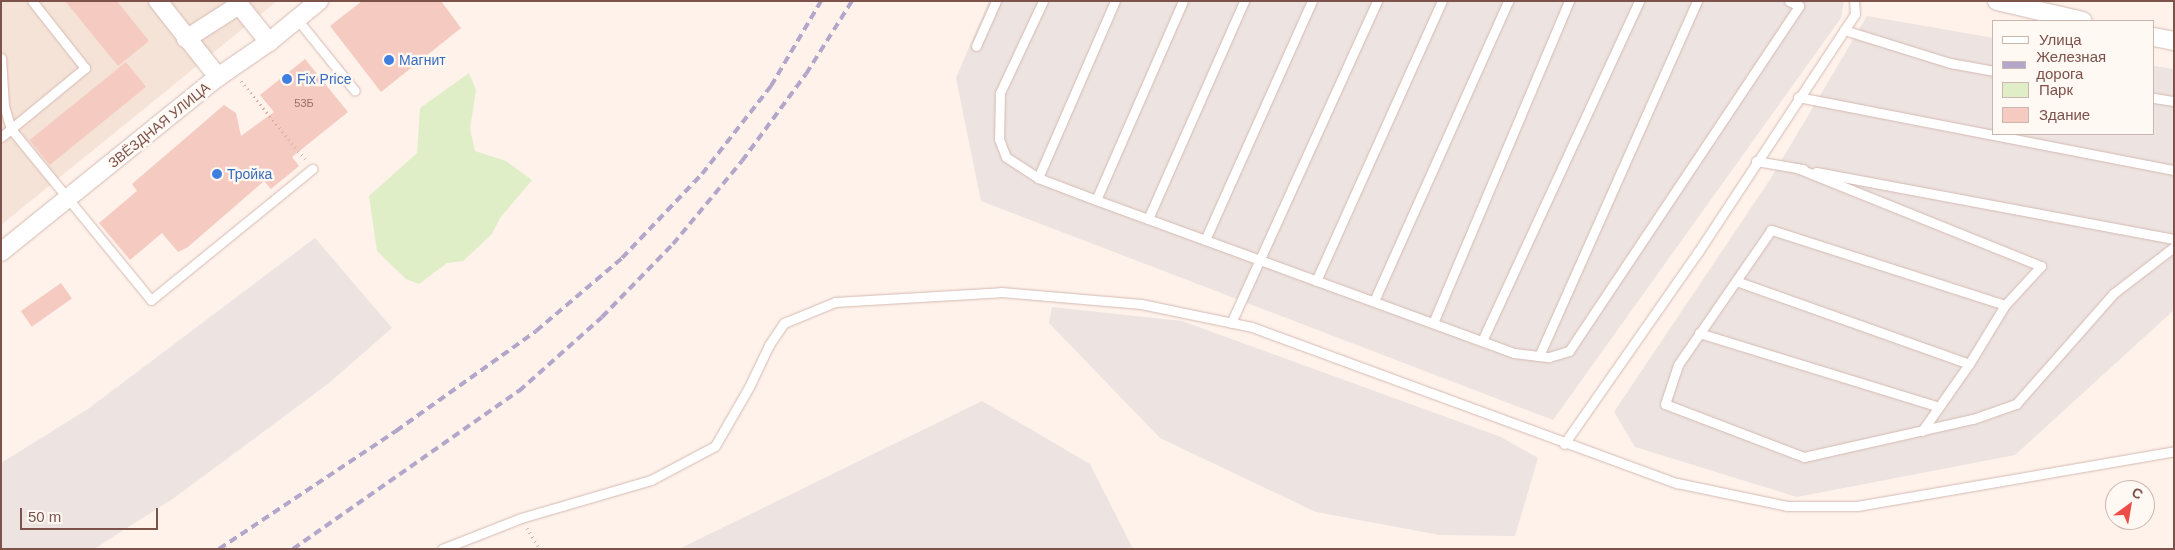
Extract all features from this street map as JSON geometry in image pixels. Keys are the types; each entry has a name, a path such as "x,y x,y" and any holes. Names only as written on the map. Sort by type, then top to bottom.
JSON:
{"street":[{"path":"158,1 186,39 225,73"},
{"name":"ЗВЁЗДНАЯ УЛИЦА","path":"1,252 225,73 269,42 319,1"},
{"path":"1997,1 2038,6 2080,20"},
{"path":"186,39 238,3 269,42"},
{"path":"2155,37 2174,41"}],"lane":[{"path":"1,137 85,68 32,1"},
{"path":"976,46 996,1"},
{"path":"1043,1 1000,93 998,139 1006,157 1038,178 1096,200 1482,342 1514,353 1549,357 1569,352 1799,6 1789,1"},
{"path":"1038,178 1115,1"},
{"path":"1096,200 1183,1"},
{"path":"1148,219 1244,1"},
{"path":"1205,240 1312,1"},
{"path":"1231,323 1377,1"},
{"path":"1316,280 1442,1"},
{"path":"1374,302 1508,1"},
{"path":"1433,323 1569,1"},
{"path":"1482,342 1639,1"},
{"path":"1539,356 1697,1"},
{"path":"1564,444 1698,252 1798,97 1855,14 1854,1"},
{"path":"298,19 356,91"},
{"path":"1844,30 1950,63 1992,71"},
{"path":"1,58 4,106 11,129 151,300 312,169"},
{"path":"1798,97 1992,135"},
{"path":"2155,98 2174,101"},
{"path":"1994,135 2174,170"},
{"path":"1756,161 2174,239"},
{"path":"1797,168 2041,266 2005,305 1969,364 1937,406 1922,431"},
{"path":"2005,305 1771,230 1678,364 1665,404 1804,457 1973,420 2016,404 2114,293 2174,247"},
{"path":"1736,281 1969,364"},
{"path":"442,549 521,518 651,480 715,446 750,387 769,345 784,322 836,302 1001,292 1141,304 1252,328 1564,444 1677,483 1787,506 1857,506 2174,450"},
{"path":"1700,333 1937,406"}],"path":[{"path":"225,73 312,169"},
{"path":"521,518 540,549"}],"shaded area":[{"path":"1,1 277,1 1,225"},
{"path":"989,1 1844,1 1841,18 1553,420 981,201 956,78"},
{"path":"1867,16 1992,38 1992,135 2155,135 2155,66 2174,69 2174,310 2015,455 1797,497 1635,447 1614,412 1771,178"},
{"path":"315,238 392,328 329,383 174,498 94,549 1,549 1,463 88,409"},
{"path":"1052,307 1182,321 1501,437 1538,458 1515,536 1440,535 1316,512 1160,438 1049,323"},
{"path":"982,401 1090,464 1133,549 679,549"}],"green space":[{"path":"469,73 476,90 470,129 475,151 506,161 532,180 500,218 492,234 463,261 447,263 419,284 406,279 377,251 369,196 417,153 420,108"}],"building":[{"path":"65,1 117,1 149,41 118,66"},
{"name":"Магнит","path":"362,1 441,1 461,28 381,92 330,26"},
{"name":"Тройка","path":"305,59 348,112 292,157 299,166 271,189 264,181 188,247 178,252 162,233 130,260 99,223 137,191 132,184 224,105 236,113 241,136 274,112 260,95"},
{"path":"126,62 146,87 50,165 30,140"},
{"path":"61,283 72,299 32,327 21,311"}],"railway":[{"path":"219,549 396,431 536,331 622,258 702,174 771,86 821,1"},
{"path":"293,549 519,391 602,317 673,244 742,161 806,74 852,1"}],"place":[{"name":"Магнит","path":"389,60"},
{"name":"Fix Price","path":"287,79"},
{"name":"Тройка","path":"217,174"}]}
